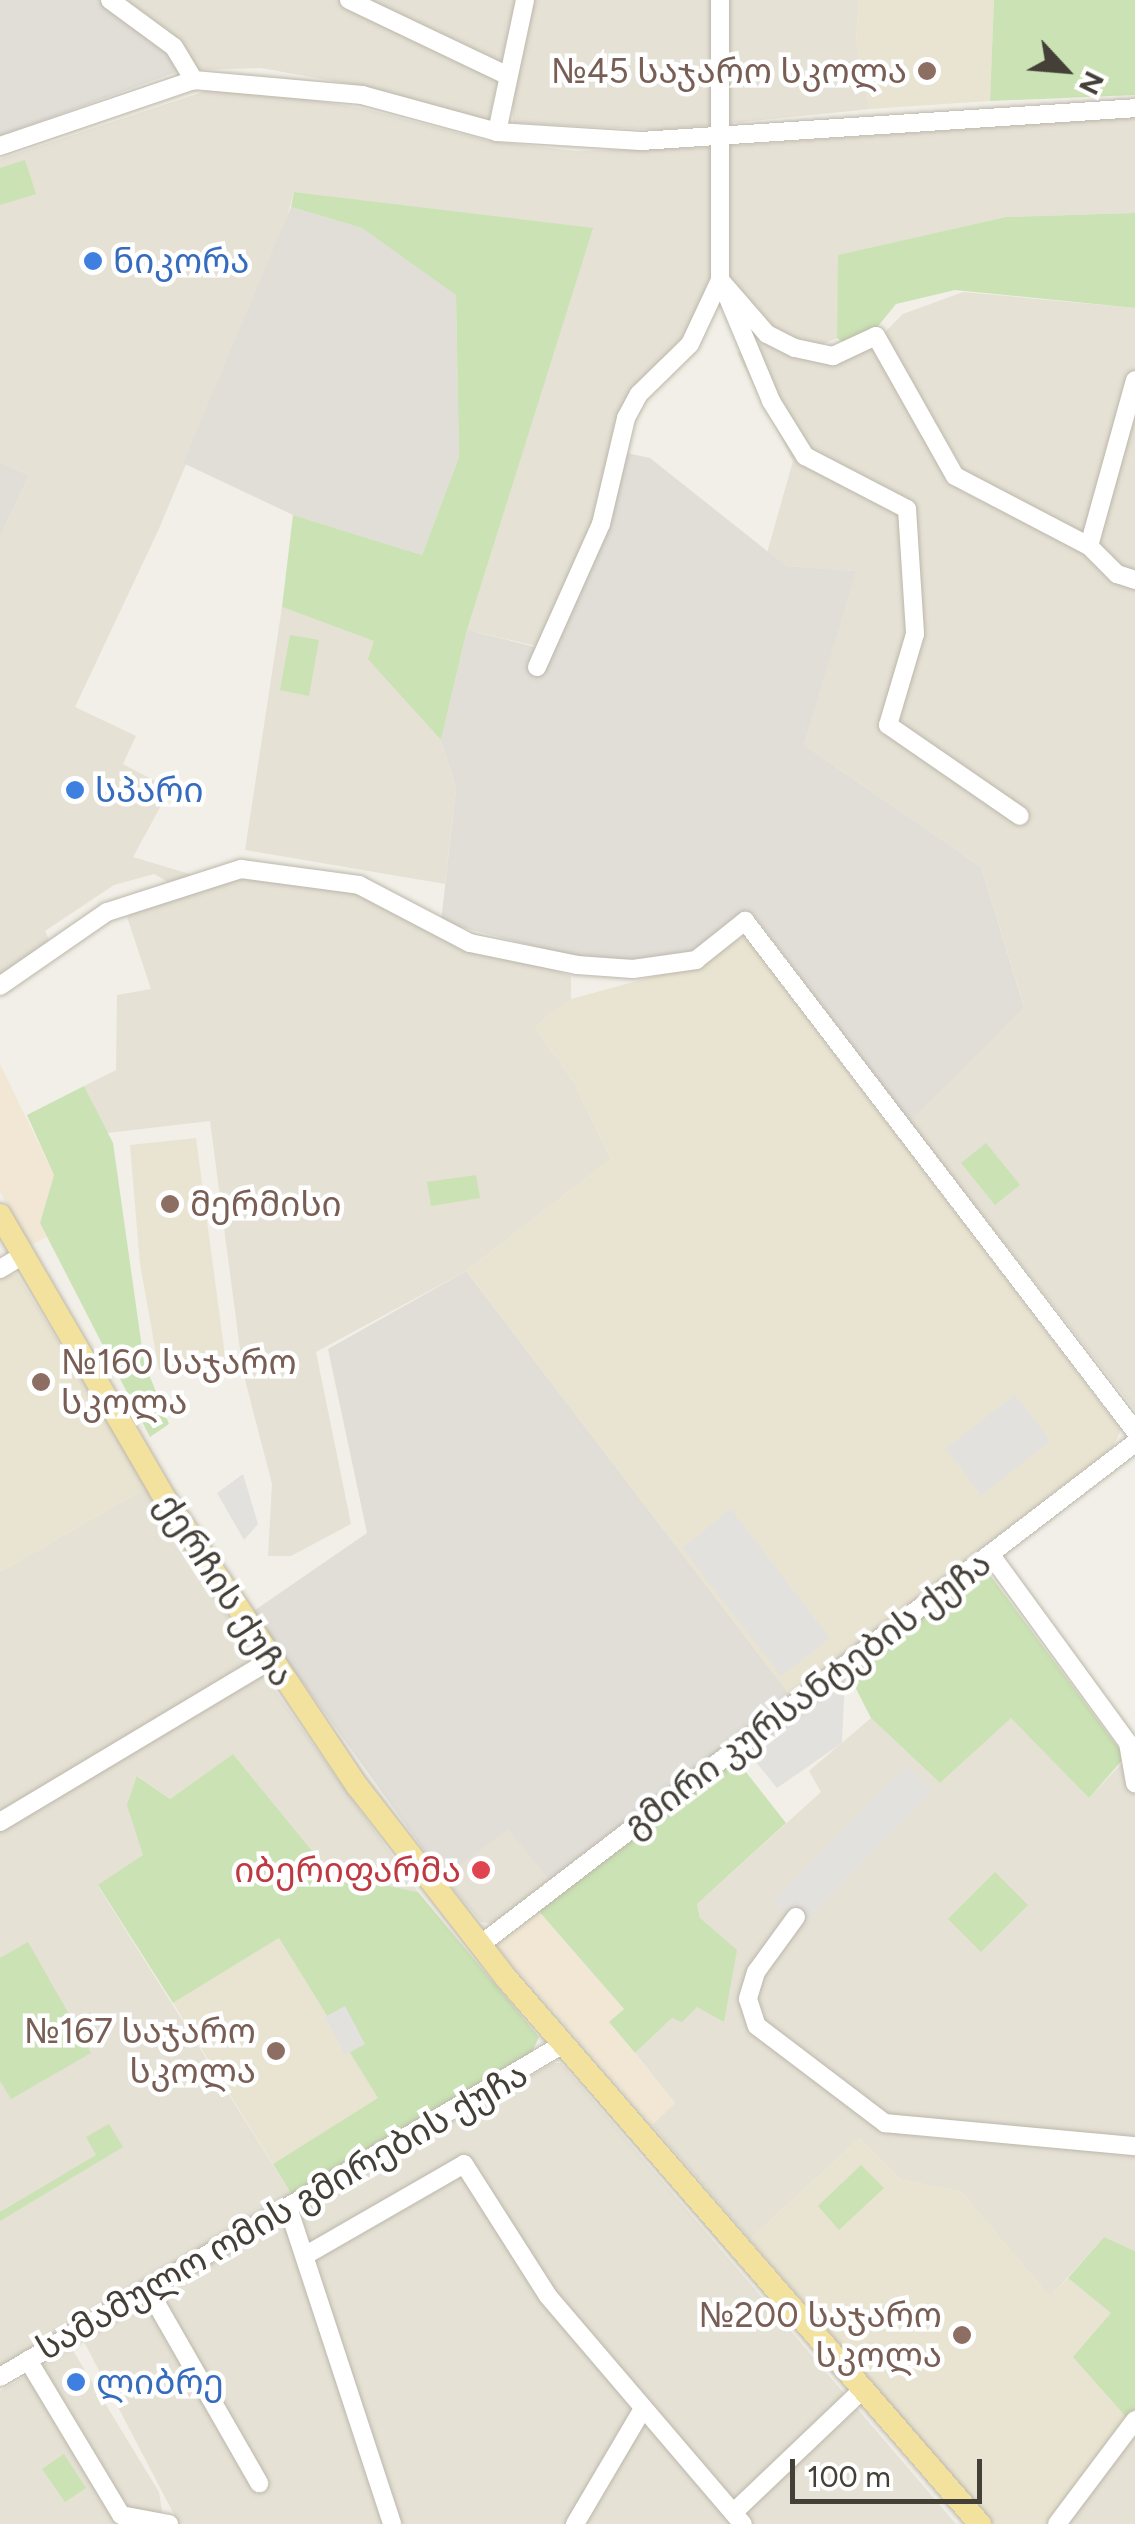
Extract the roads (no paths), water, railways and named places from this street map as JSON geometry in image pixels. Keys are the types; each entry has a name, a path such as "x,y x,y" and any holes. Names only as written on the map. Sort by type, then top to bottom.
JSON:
{"main road":[{"name":"ქერჩის ქუჩა","path":"0,1215 268,1661 480,1945 863,2389 968,2520"}],"street":[{"path":"110,0 174,47 194,80"},
{"path":"349,0 506,75"},
{"path":"498,132 506,75 525,0"},
{"path":"720,0 720,280 770,400 804,456 907,508 915,634 888,725 1020,816"},
{"path":"0,146 194,80 362,95 498,132 640,141 1135,108"},
{"path":"720,280 766,334 795,348 833,356 876,336 955,476 1089,546 1117,574 1135,580"},
{"path":"538,666 601,524 626,418 640,394 690,344 720,280"},
{"path":"1089,546 1135,380"},
{"path":"0,986 107,912 240,869 359,885 470,944 577,965 633,968 696,960 746,921 1135,1431"},
{"path":"0,1269 23,1255"},
{"name":"გმირი კურსანტების ქუჩა","path":"480,1945 1135,1443"},
{"path":"991,1555 1128,1743 1135,1783"},
{"path":"0,1822 268,1661"},
{"path":"796,1917 756,1972 748,1999 757,2026 885,2123 1135,2146"},
{"name":"სამამულო ომის გმირების ქუჩა","path":"0,2377 563,2044"},
{"path":"306,2254 464,2164 548,2296 641,2412 738,2518 863,2389"},
{"path":"288,2206 392,2524"},
{"path":"148,2289 259,2483"},
{"path":"28,2360 122,2515 169,2524"},
{"path":"574,2524 641,2412"},
{"path":"1058,2524 1135,2420"}],"place":[{"name":"№45 საჯარო სკოლა","path":"927,71"},
{"name":"ნიკორა","path":"93,261"},
{"name":"სპარი","path":"75,790"},
{"name":"მერმისი","path":"170,1204"},
{"name":"№160 საჯარო სკოლა","path":"41,1382"},
{"name":"იბერიფარმა","path":"481,1870"},
{"name":"№167 საჯარო სკოლა","path":"276,2051"},
{"name":"№200 საჯარო სკოლა","path":"962,2335"},
{"name":"ლიბრე","path":"76,2382"}]}
